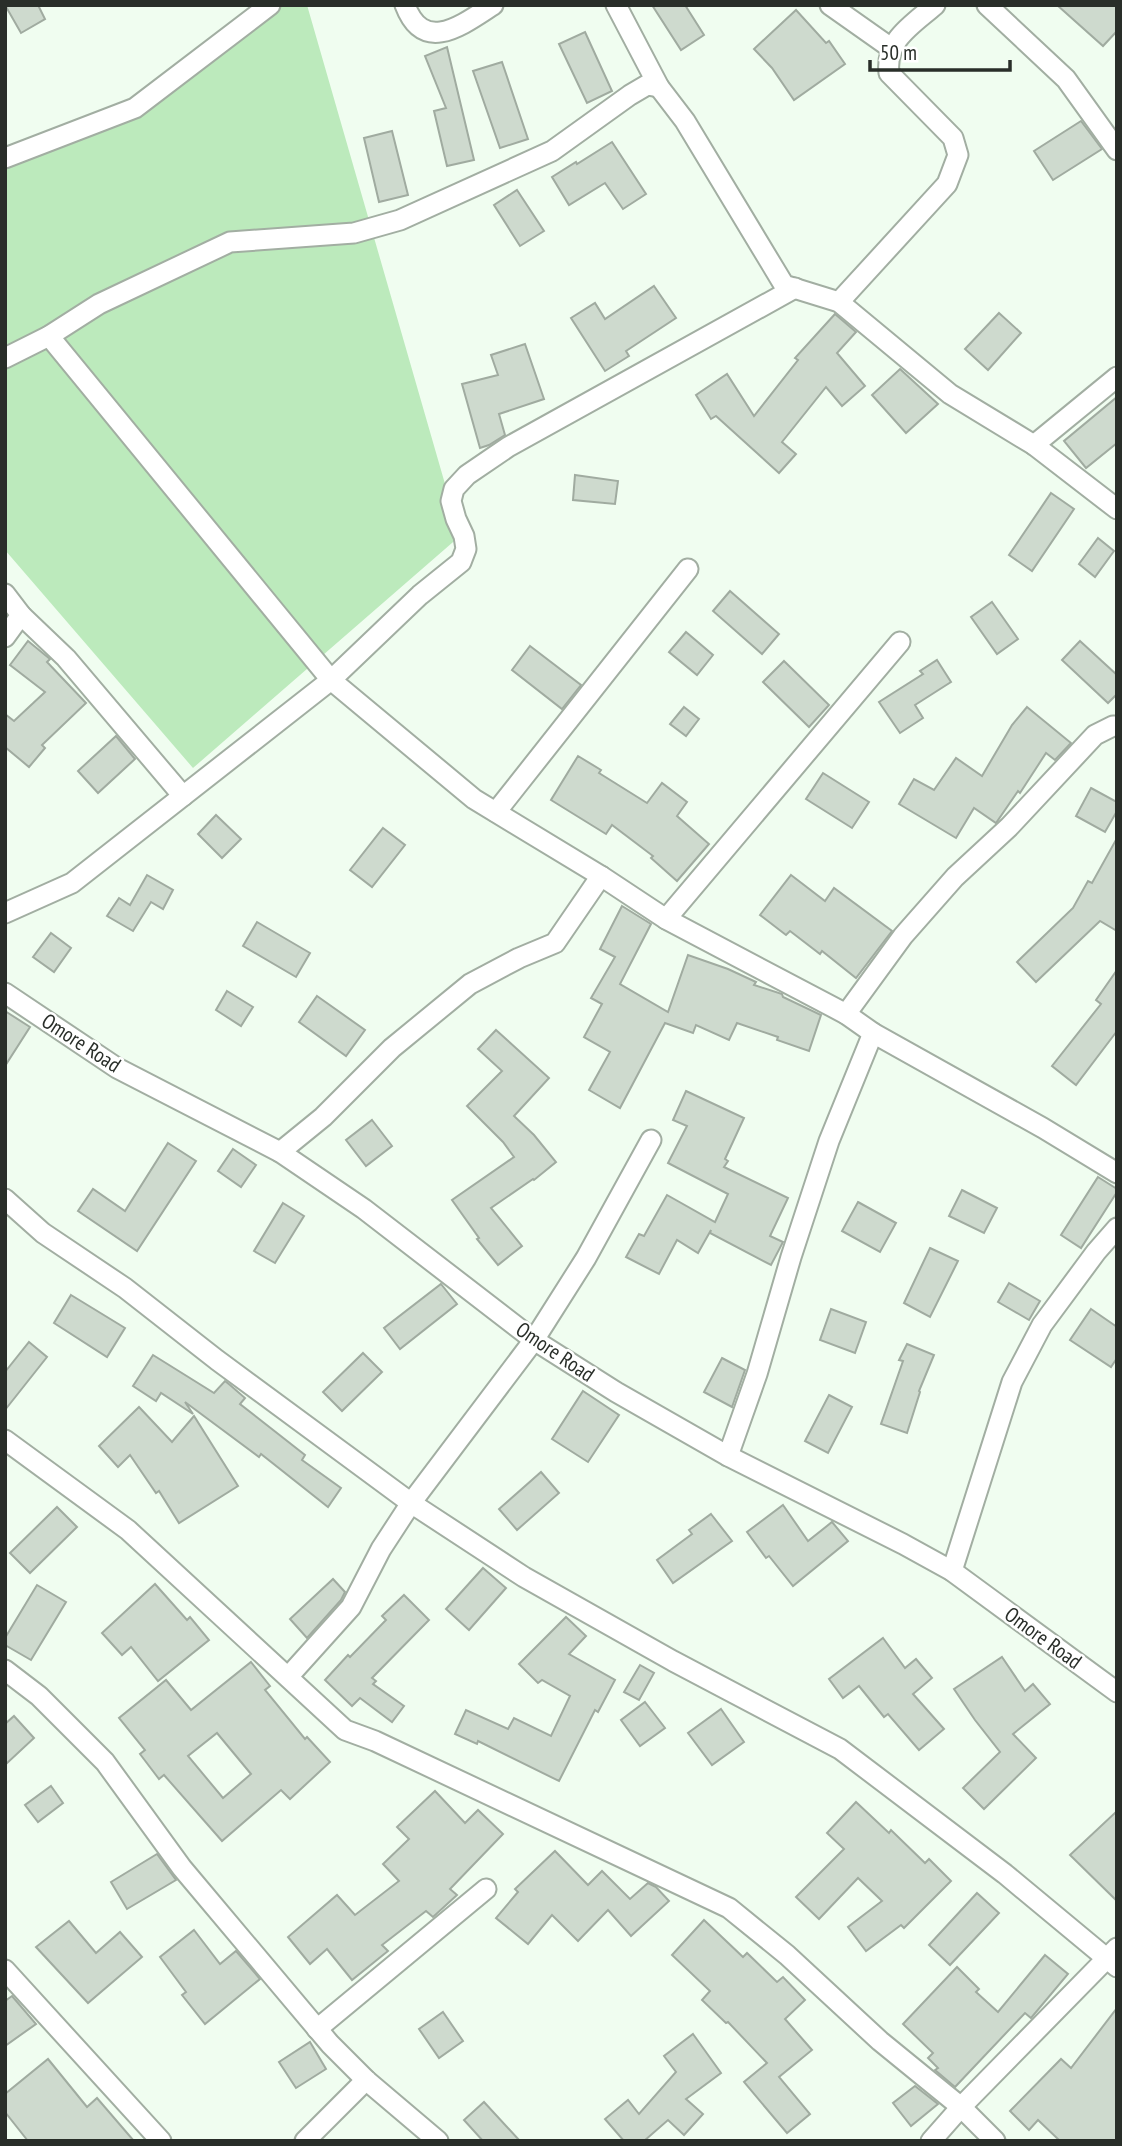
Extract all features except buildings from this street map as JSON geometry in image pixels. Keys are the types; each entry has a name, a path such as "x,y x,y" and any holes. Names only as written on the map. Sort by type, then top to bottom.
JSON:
{"street":[{"path":"5,158 135,108 270,5"},
{"path":"405,5 411,20 421,29 433,33 458,28 493,5"},
{"path":"615,5 659,87 685,121 784,285 839,302 950,394 1034,445 1117,509"},
{"path":"831,5 891,48"},
{"path":"839,302 947,184 958,155 953,138 889,73 887,59 891,48 901,34 935,5"},
{"path":"987,5 1066,79 1117,150"},
{"path":"5,358 49,336 99,304 230,242 354,233 400,220 552,152 630,95 647,85 659,87"},
{"path":"5,913 72,883 331,680 420,595 461,562 466,549 464,536 451,500 454,489 467,475 508,447 795,288"},
{"path":"49,336 331,680 474,799 666,919 846,1014 873,1033 1043,1128 1117,1173"},
{"path":"1034,445 1117,377"},
{"path":"496,812 688,569"},
{"path":"5,594 21,615 66,658 183,796"},
{"path":"5,637 21,615"},
{"path":"666,919 900,642"},
{"path":"846,1014 903,936 955,877 1009,827 1095,736 1117,726"},
{"path":"280,1152 323,1117 393,1048 470,984 519,958 555,943 601,876"},
{"name":"Omore Road","path":"5,993 117,1068 280,1152 364,1209 534,1340 616,1392 728,1456 952,1571 1117,1692"},
{"path":"728,1456 757,1374 829,1141 873,1033"},
{"path":"288,1677 351,1607 381,1549 411,1503 534,1340 586,1258 651,1140"},
{"path":"5,1199 43,1233 125,1289 411,1503 524,1577 673,1661 840,1749 1114,1958 961,2107 931,2141"},
{"path":"952,1571 1012,1382 1042,1325 1117,1228"},
{"path":"5,1440 128,1530 345,1730 374,1741 729,1909 787,1955 880,2042 961,2107 995,2141"},
{"path":"5,1670 39,1696 105,1762 182,1868 317,2029 366,2080 438,2141"},
{"path":"317,2029 486,1889"},
{"path":"5,1970 161,2141"},
{"path":"305,2141 366,2080"}],"green space":[{"path":"270,5 307,5 460,536 193,768 5,550 5,165 133,107"}]}
